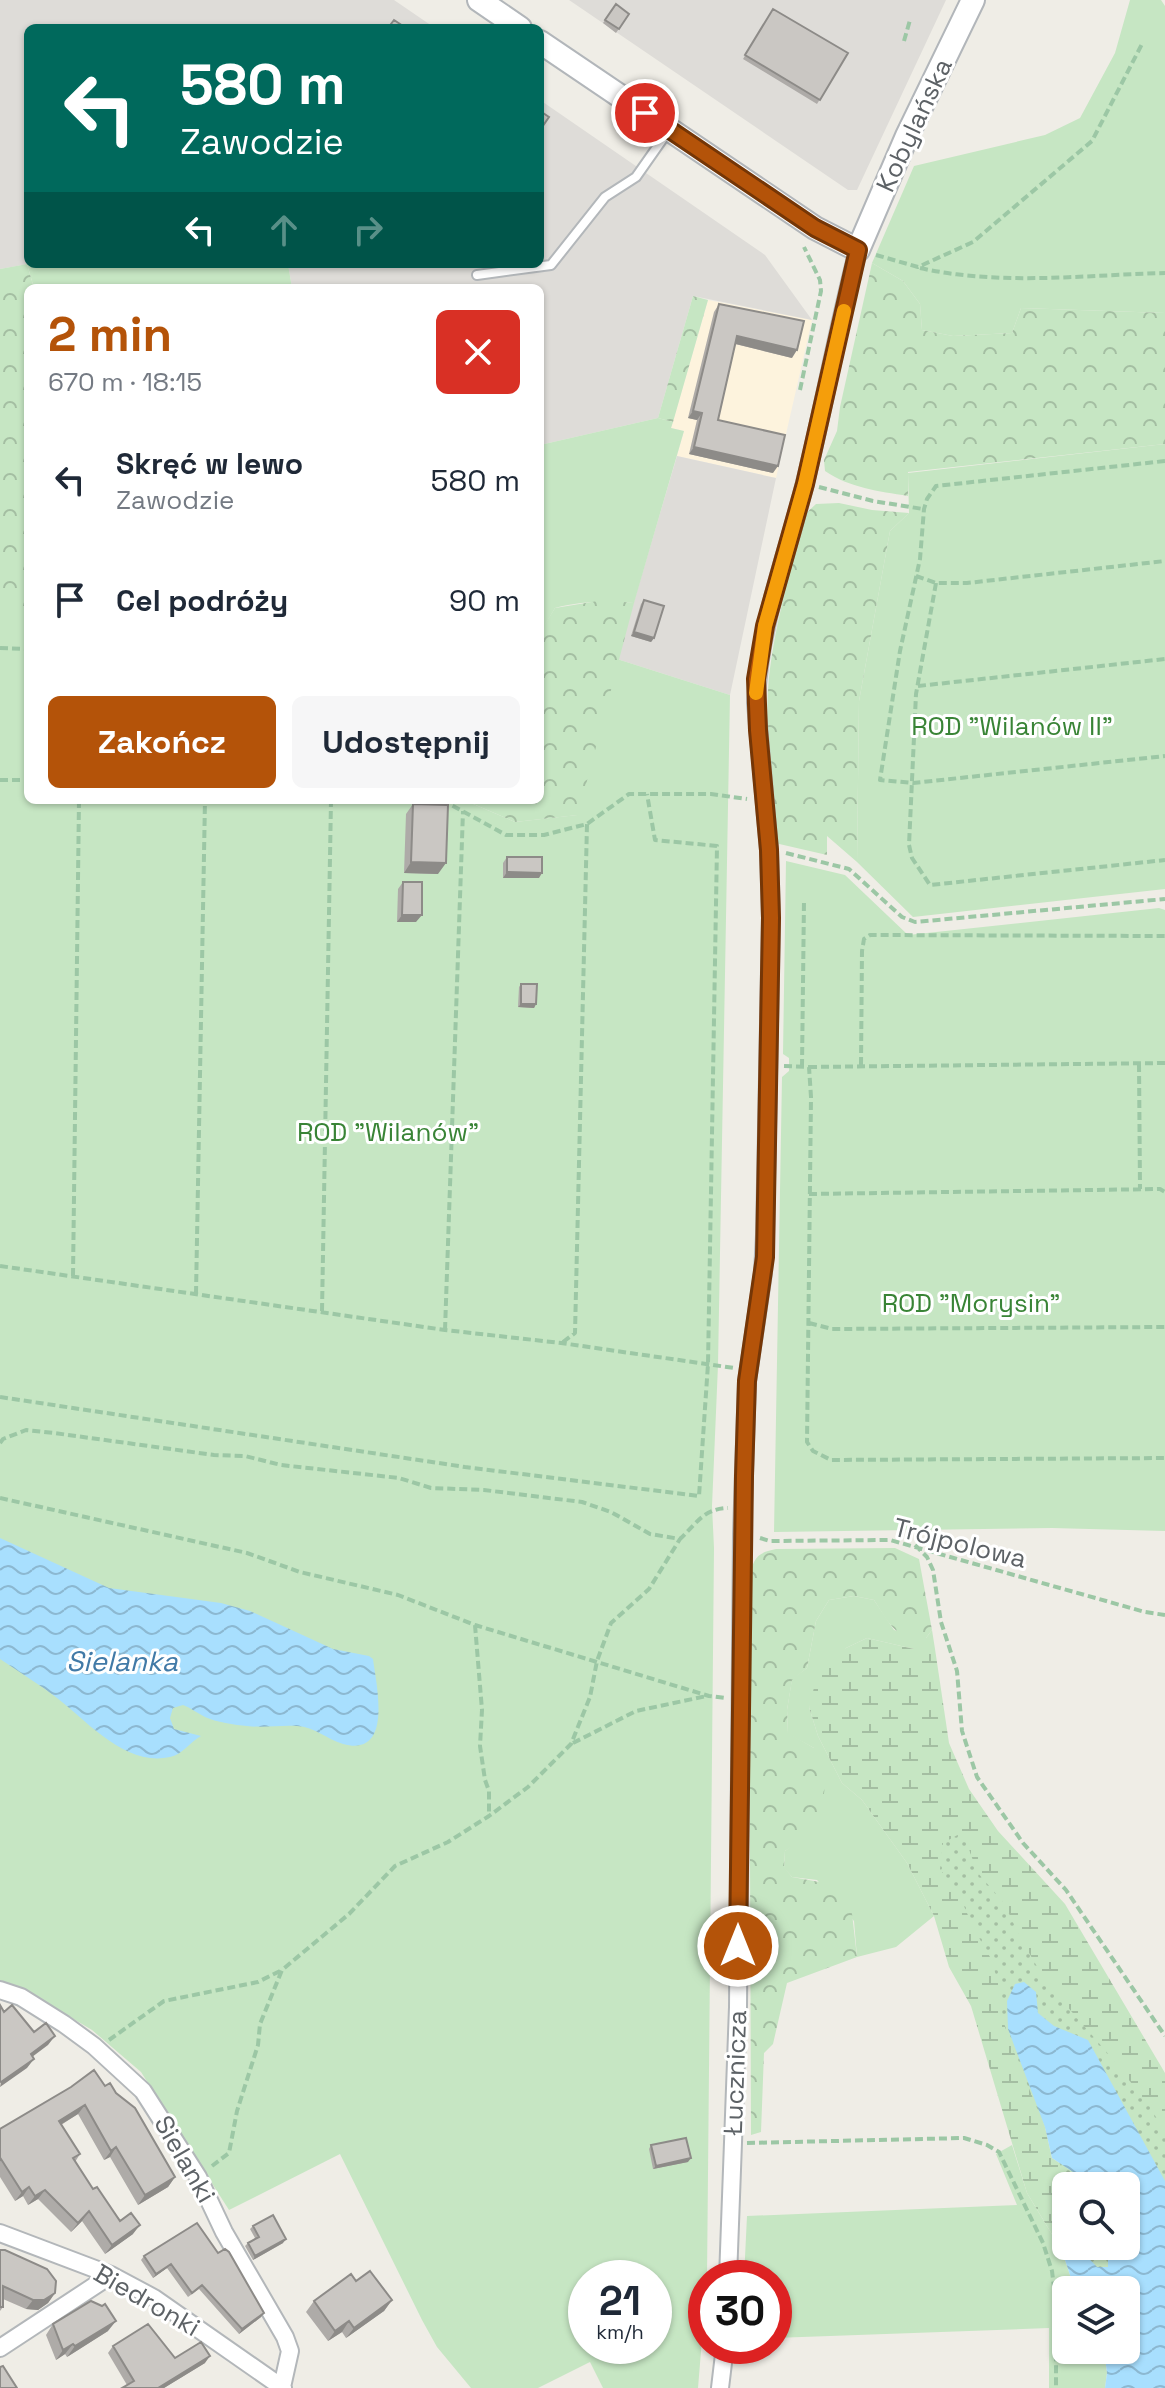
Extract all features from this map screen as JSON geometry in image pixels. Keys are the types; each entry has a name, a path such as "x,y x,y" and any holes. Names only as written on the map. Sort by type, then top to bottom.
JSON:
{"street":[{"path":"479,0 514,24"},
{"name":"Kobylańska","path":"858,250 907,136 973,0"},
{"path":"544,45 815,228 858,250"},
{"name":"Łucznicza","path":"729,2260 738,2007 742,1534 747,1381 765,1257 771,918 756,679 765,626 805,484 858,250"},
{"name":"Sielanki","path":"0,1990 21,1997 64,2024 143,2091 198,2177 224,2232 285,2337 290,2351 283,2388"},
{"name":"Biedronki","path":"0,2233 111,2275 165,2305 283,2388"},
{"path":"0,2348 111,2275"},
{"path":"720,2388 723,2364"}],"lane":[{"path":"544,266 551,265 605,197 636,177 669,130"},
{"path":"477,275 529,268"}],"path":[{"path":"904,41 910,20"},
{"path":"918,267 973,242 1092,141 1142,44"},
{"path":"800,241 817,271 821,291 800,390"},
{"path":"858,250 957,276 991,278 1165,273"},
{"path":"1165,461 936,486 924,509 916,576 900,651 880,780 913,783 1165,756"},
{"path":"805,484 873,501 924,509"},
{"path":"916,576 936,583 967,583 1165,561"},
{"path":"936,583 918,686 909,845 919,871 930,885 1165,860"},
{"path":"0,648 24,649"},
{"path":"918,686 1165,659"},
{"path":"0,780 24,780"},
{"path":"450,804 506,835 544,835 587,824 629,794 711,794 728,797"},
{"path":"0,1397 465,1467 699,1496 708,1364 717,846 655,840 647,794"},
{"path":"73,1276 79,804"},
{"path":"196,1294 205,804"},
{"path":"322,1311 331,804"},
{"path":"445,1330 463,811"},
{"path":"586,1347 575,1333 587,824"},
{"path":"769,850 811,857 849,869 902,917 915,922 1165,899"},
{"path":"802,1067 804,900"},
{"path":"861,1065 862,951 864,939 870,935 1165,936"},
{"path":"1139,1063 1140,1189"},
{"path":"789,1066 1165,1063"},
{"path":"809,1067 807,1442 813,1451 831,1460 1165,1458"},
{"path":"809,1194 1140,1189 1165,1192"},
{"path":"0,1266 445,1330 718,1365"},
{"path":"809,1323 832,1329 1165,1327"},
{"path":"561,1343 575,1333"},
{"path":"0,1443 26,1430 399,1478 431,1488 484,1490 582,1502 611,1512 650,1534 680,1539"},
{"path":"0,1498 247,1553 300,1572 398,1595 475,1625 709,1696 740,1699"},
{"path":"571,1744 590,1697 597,1661 611,1623 649,1589 680,1539 700,1517 715,1509 743,1508"},
{"name":"Trójpolowa","path":"742,1534 770,1541 890,1540 1130,1608 1165,1615"},
{"path":"915,1545 927,1557 933,1570 941,1622 957,1671 962,1731 977,1777 1023,1843 1066,1890 1165,2036"},
{"path":"475,1625 482,1710 480,1746 489,1791 489,1816"},
{"path":"100,2052 111,2039 164,2001 258,1982 282,1970 349,1914 395,1866 448,1842 489,1816 528,1787 571,1744 636,1711 709,1696"},
{"path":"198,2177 229,2153 237,2111 258,2045 260,2024 282,1970"},
{"path":"733,2143 964,2138 999,2152 1043,2243 1052,2271 1056,2304 1056,2388"}],"shaded area":[{"path":"0,0 394,0 429,24 24,24 24,265 0,269"},
{"path":"569,0 946,0 857,190 848,190"},
{"path":"544,103 765,255 812,320 693,296 658,418 544,444 544,284 291,284 289,268 544,268"},
{"path":"708,300 812,320 776,478 677,456 684,431 671,428"},
{"path":"677,456 776,478 730,695 617,659"}],"green space":[{"path":"1130,0 1161,0 1165,6 1165,313 1021,308 1012,333 953,336 922,330 920,304 903,281 872,263 914,166 1045,135 1080,118 1115,53"},
{"path":"872,263 903,281 920,304 922,330 953,336 1012,333 1021,308 1165,313 1165,444 908,472 908,496 854,485 825,471 824,460 837,431"},
{"path":"24,265 33,284 24,284 24,615 0,615 0,269"},
{"path":"28,268 289,268 291,284 33,284"},
{"path":"693,296 708,300 673,422 658,418"},
{"path":"658,418 673,422 671,428 684,431 634,603 594,602 555,608 544,625 544,444"},
{"name":"ROD \"Wilanów II\"","path":"1165,444 1165,889 913,917 857,862 859,701 890,531 909,513 908,473"},
{"path":"839,503 909,513 890,531 859,701 857,862 827,836 827,855 775,843 768,748 767,709 773,646 803,516 816,504"},
{"path":"604,600 634,603 578,815 515,822 473,804 544,804 544,625 555,608"},
{"name":"ROD \"Wilanów\"","path":"0,615 24,615 24,804 473,804 515,822 577,815 617,659 730,695 718,1365 712,1506 707,2260 688,2260 688,2364 700,2364 698,2388 603,2388 591,2364 672,2364 672,2260 568,2260 568,2364 586,2364 538,2388 471,2388 437,2347 340,2154 229,2210 141,2072 92,2030 23,1989 0,1983"},
{"name":"ROD \"Morysin\"","path":"786,861 845,875 908,935 1159,908 1165,910 1165,1531 1052,1528 774,1532 782,1077 789,1071 789,1058 783,1054"},
{"path":"895,1548 919,1559 932,1630 926,1638 900,1633 889,1623 874,1600 854,1596 829,1600 816,1621 807,1668 792,1680 787,1710 788,1733 814,1748 826,1779 819,1829 785,1851 784,1867 792,1877 836,1885 851,1905 857,1957 787,1983 773,2044 764,2053 761,2132 751,2135 749,1578 757,1558 764,1552 776,1549"},
{"path":"854,1596 874,1600 894,1630 926,1638 932,1630 935,1649 914,1649 867,1638 846,1648 809,1707 818,1736 842,1783 862,1800 907,1863 934,1916 896,1947 857,1957 854,1921 817,1880 792,1877 784,1868 785,1851 800,1839 814,1748 788,1734 787,1710 792,1679 807,1668 816,1621 829,1600"},
{"path":"867,1638 914,1649 935,1649 949,1743 969,1789 998,1831 1065,1904 1165,2073 1165,2181 1008,2029 1045,2127 1052,2158 1073,2172 1052,2172 1052,2234 1027,2193 971,2006 949,1967 934,1916 907,1863 862,1800 842,1783 818,1736 809,1707 817,1676 846,1648"},
{"path":"963,1832 977,1872 1004,1903 1046,1982 1151,2108 1165,2134 1165,2388 1140,2364 1140,2276 1092,2276 1089,2260 1140,2260 1140,2172 1063,2172 1007,2035 1000,2005 1000,1987 990,1957 960,1897 940,1869 943,1843"},
{"path":"1012,2145 1027,2193 1052,2234 1052,2260 1065,2260 1070,2276 1052,2276 1052,2364 1106,2364 1105,2388 1049,2388 1049,2328 792,2337 792,2260 745,2260 747,2216 1017,2205 996,2154"}],"water":[{"name":"Sielanka","path":"0,1538 109,1588 221,1603 250,1611 333,1649 369,1656 373,1659 378,1701 376,1730 370,1740 359,1745 343,1744 303,1727 253,1727 220,1722 183,1705 173,1708 170,1718 174,1729 201,1736 182,1751 170,1757 154,1758 123,1749 0,1659"},
{"path":"1024,1982 1036,1992 1038,2013 1054,2026 1088,2040 1165,2181 1165,2388 1105,2388 1106,2364 1140,2364 1140,2276 1070,2276 1065,2260 1090,2260 1097,2267 1108,2267 1108,2260 1140,2260 1140,2172 1073,2172 1052,2158 1045,2127 1008,2029 1007,2001 1015,1984"}],"building":[{"path":"616,4 629,14 619,29 605,20"},
{"path":"773,9 848,53 820,100 745,55"},
{"path":"719,304 804,321 797,350 737,336 718,420 785,435 778,466 694,447 702,413 693,411"},
{"path":"644,600 664,606 654,638 634,632"},
{"path":"413,804 448,805 446,863 411,862"},
{"path":"507,857 542,857 542,873 507,872"},
{"path":"403,882 422,882 422,915 402,915"},
{"path":"521,984 537,984 536,1004 521,1004"},
{"path":"0,2005 4,2012 12,2005 34,2032 46,2023 55,2036 31,2054 34,2059 1,2082 0,2081"},
{"path":"94,2070 105,2086 110,2083 116,2093 135,2108 175,2177 145,2195 116,2147 111,2151 85,2105 59,2121 80,2154 73,2158 93,2189 97,2187 120,2221 131,2213 140,2225 112,2245 89,2211 78,2223 45,2190 35,2196 29,2187 22,2192 0,2160 0,2129"},
{"path":"686,2138 691,2158 656,2166 651,2145"},
{"path":"273,2215 286,2239 255,2256 248,2243 259,2237 253,2226"},
{"path":"197,2223 218,2253 225,2249 229,2252 264,2313 242,2329 202,2285 192,2293 171,2264 156,2274 144,2256"},
{"path":"0,2250 47,2269 56,2281 55,2293 44,2300 33,2300 3,2286 3,2307 0,2307"},
{"path":"370,2271 392,2300 354,2328 349,2321 335,2331 314,2301 351,2274 356,2281"},
{"path":"91,2301 102,2306 105,2304 116,2321 63,2350 53,2324"},
{"path":"148,2324 175,2358 201,2342 210,2356 158,2388 122,2388 134,2381 113,2346"},
{"path":"3,2366 17,2388 0,2388 0,2367"}],"slow traffic":[{"path":"756,693 765,626 805,484 844,311"}],"route":[{"path":"645,113 815,228 858,250 805,484 765,626 756,679 771,918 765,1257 747,1381 741,1568 738,1946"}]}
